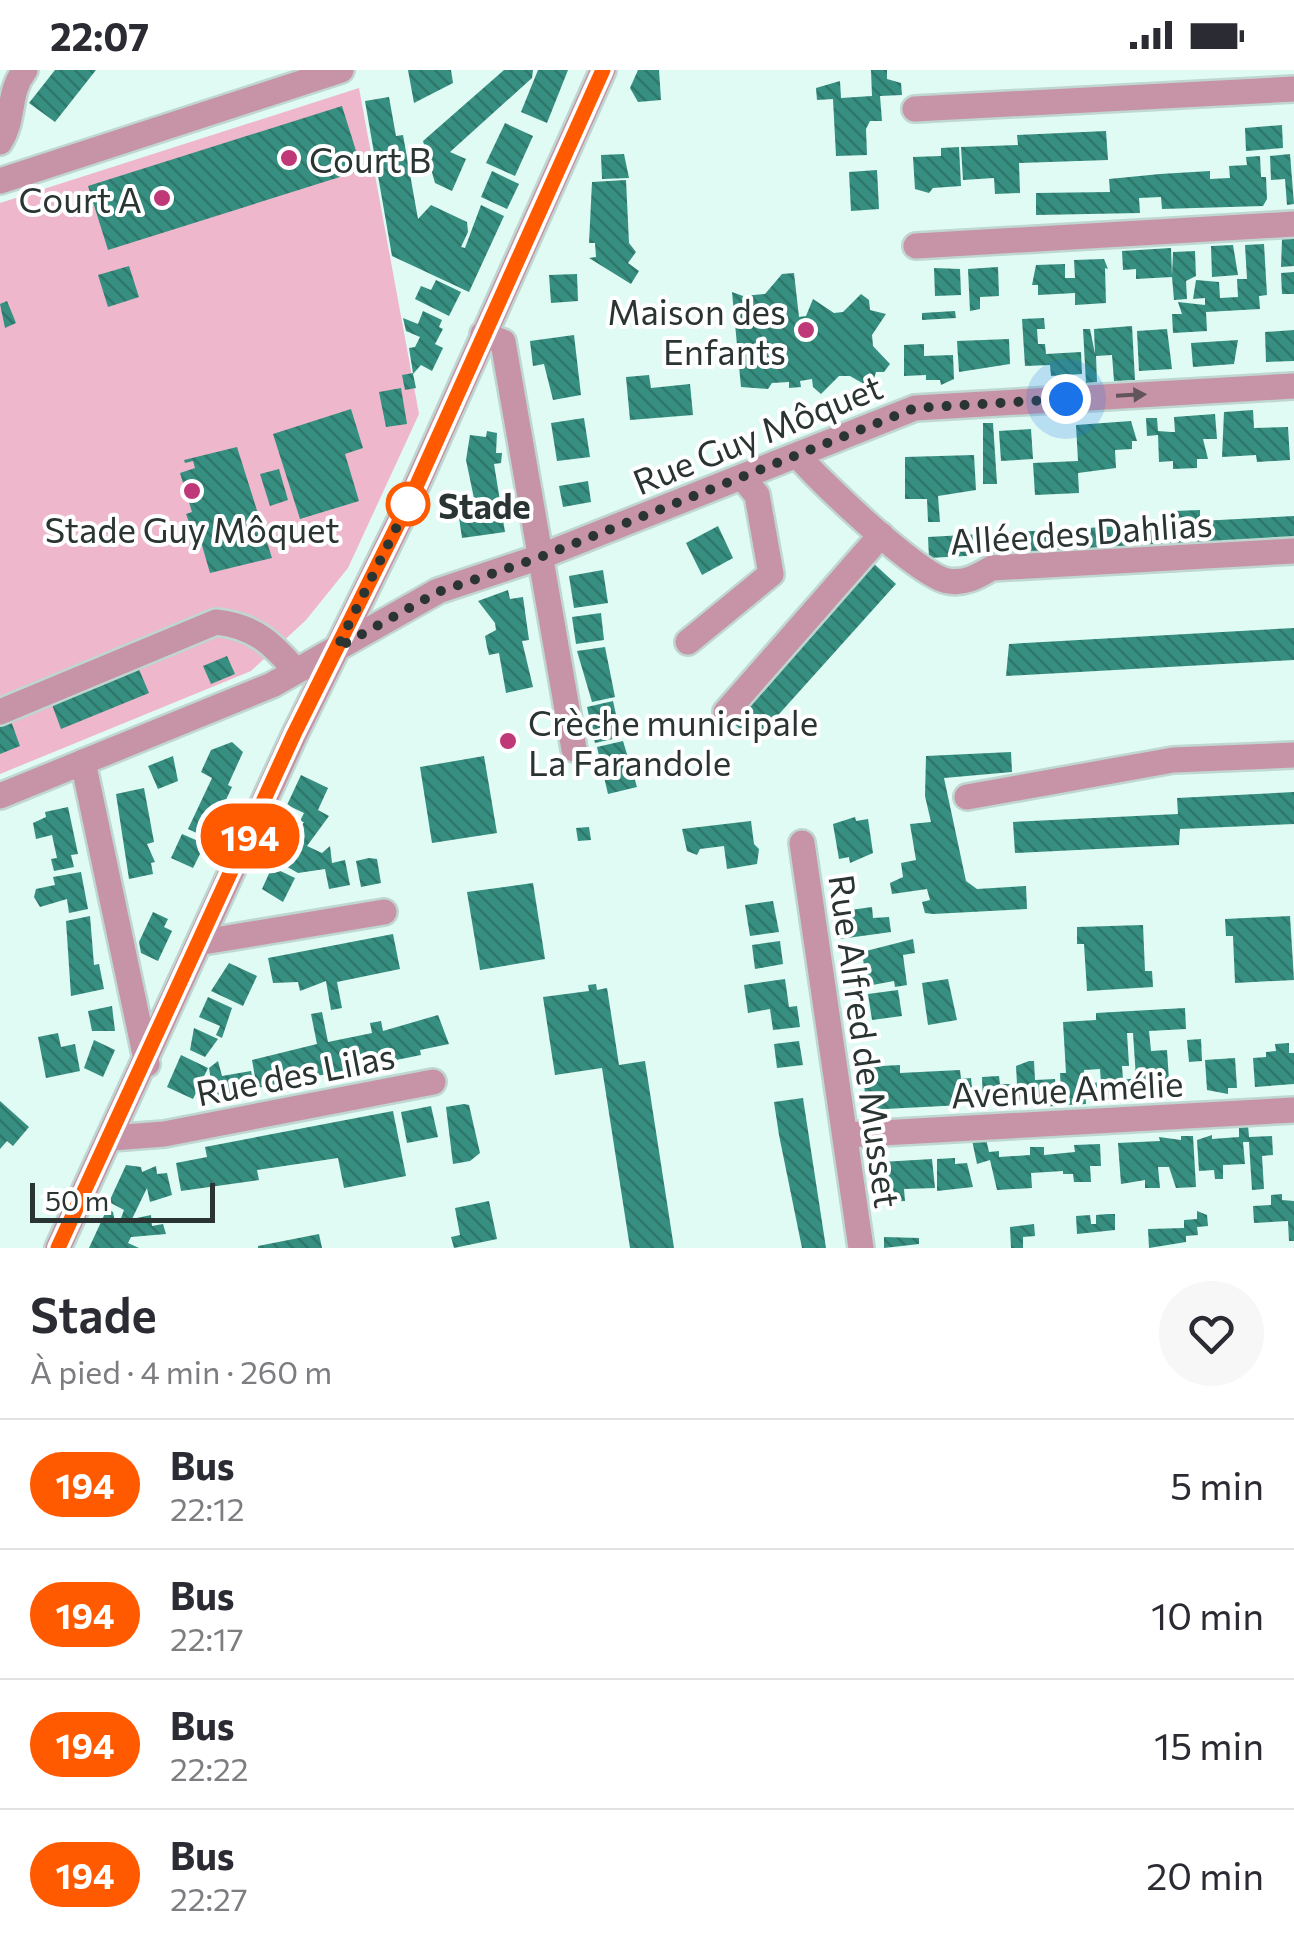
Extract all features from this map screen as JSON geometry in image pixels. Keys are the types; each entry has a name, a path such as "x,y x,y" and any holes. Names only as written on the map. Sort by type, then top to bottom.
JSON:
{"street":[{"path":"0,142 7,131 11,90 24,70"},
{"path":"1,177 341,70"},
{"path":"58,1248 337,648 410,500 603,70"},
{"path":"915,109 1294,89"},
{"path":"916,246 1294,224"},
{"path":"484,334 502,342 574,749"},
{"name":"Rue Guy Môquet","path":"0,796 272,684 438,592 538,558 915,408 1294,386"},
{"name":"Allée des Dahlias","path":"798,456 882,535 949,582 973,579 992,568 1294,551"},
{"path":"688,642 771,574 757,495 743,478"},
{"path":"726,712 882,535"},
{"path":"0,712 216,622 243,625 263,636 296,671"},
{"path":"967,797 1172,760 1294,754"},
{"path":"83,762 146,1064"},
{"name":"Rue Alfred de Musset","path":"802,843 861,1248"},
{"path":"203,942 384,912"},
{"name":"Rue des Lilas","path":"112,1138 164,1134 433,1082"},
{"name":"Avenue Amélie","path":"845,1135 1294,1110"}],"shaded area":[{"name":"Stade Guy Môquet","path":"359,88 419,414 348,568 306,620 251,671 0,774 0,203"}],"building":[{"path":"55,70 96,70 55,122 29,103"},
{"path":"408,70 451,70 453,83 414,103"},
{"path":"504,70 533,70 532,78 450,152 466,159 452,191 435,183 423,141"},
{"path":"538,70 568,70 547,123 521,112"},
{"path":"638,70 659,70 661,100 638,102 630,88"},
{"path":"871,70 887,70 887,79 901,83 902,95 880,96 882,121 870,121 866,129 867,155 836,156 833,99 817,100 816,88 840,81 841,98 872,96"},
{"path":"389,97 396,136 403,135 418,219 431,205 467,222 468,232 461,247 465,248 481,205 504,216 469,292 392,256 365,101"},
{"path":"342,106 362,170 108,250 88,186"},
{"path":"505,123 533,136 515,176 486,163"},
{"path":"1282,125 1283,148 1246,151 1245,128"},
{"path":"1106,131 1108,160 1019,163 1020,193 995,194 994,178 963,180 961,147 1018,145 1017,135"},
{"path":"959,147 961,186 933,188 929,193 915,189 913,157 941,156 941,148"},
{"path":"624,154 629,178 602,179 601,155"},
{"path":"1290,154 1294,204 1287,205 1285,179 1271,180 1270,156"},
{"path":"1260,156 1261,177 1266,177 1267,199 1263,206 1162,209 1161,197 1139,198 1140,213 1036,215 1036,193 1110,192 1109,179 1160,174 1210,171 1210,179 1230,178 1229,166 1247,165 1246,157"},
{"path":"877,170 879,209 851,211 849,172"},
{"path":"492,171 519,184 507,209 481,197"},
{"path":"626,180 629,243 636,252 628,263 639,271 631,284 589,258 596,257 595,243 589,243 592,182"},
{"path":"1282,239 1294,239 1294,266 1281,267"},
{"path":"1264,244 1267,295 1259,296 1260,309 1206,312 1207,331 1173,333 1172,314 1182,314 1178,302 1205,305 1205,298 1193,299 1196,280 1219,282 1220,298 1238,297 1237,279 1247,279 1245,245"},
{"path":"1233,245 1238,275 1212,277 1211,246"},
{"path":"1171,248 1172,276 1173,252 1195,251 1196,276 1186,281 1187,299 1174,300 1172,277 1136,279 1136,269 1123,270 1122,251"},
{"path":"1104,259 1108,269 1105,268 1106,303 1075,305 1075,293 1038,295 1038,285 1032,285 1036,265 1065,264 1065,278 1075,278 1074,260"},
{"path":"129,266 139,297 108,307 98,275"},
{"path":"998,267 999,296 980,297 980,309 970,311 968,269"},
{"path":"934,268 960,269 961,295 935,296"},
{"path":"1294,272 1294,294 1282,294 1281,273"},
{"name":"Maison des Enfants","path":"794,273 799,317 806,316 813,299 834,313 843,312 861,294 869,300 870,310 886,314 872,335 873,346 890,364 884,372 876,372 871,388 850,376 839,376 821,394 813,387 812,379 800,381 801,387 789,388 789,382 772,383 768,389 741,387 732,292 743,296 765,294 782,274"},
{"path":"577,274 578,301 551,303 549,275"},
{"path":"436,280 461,292 449,316 415,299 421,286 431,290"},
{"path":"7,301 16,323 5,328 0,304"},
{"path":"423,311 442,320 439,327 443,329 435,344 443,348 432,371 421,365 413,374 416,388 405,390 402,375 413,373 409,348 415,347 420,337 406,331 403,318 418,324"},
{"path":"955,311 956,318 922,320 922,313"},
{"path":"1044,318 1045,329 1037,329 1038,344 1045,344 1046,354 1081,352 1082,374 1051,376 1050,365 1025,366 1022,319"},
{"path":"1132,326 1135,380 1114,381 1112,355 1096,356 1097,382 1086,383 1083,329 1090,329 1095,354 1094,329"},
{"path":"1167,329 1172,369 1139,371 1137,331"},
{"path":"1294,330 1294,361 1266,362 1265,332"},
{"path":"574,335 581,395 553,400 544,364 533,366 530,341"},
{"path":"1009,339 1010,364 959,372 957,341"},
{"path":"1238,340 1234,364 1193,367 1191,343"},
{"path":"924,344 924,356 953,355 954,379 941,385 940,380 926,380 926,375 904,376 904,345"},
{"path":"649,375 651,388 690,384 693,415 630,420 626,377"},
{"path":"401,388 407,424 386,427 379,392"},
{"path":"351,409 363,448 345,454 359,501 300,519 273,434"},
{"path":"1253,410 1254,428 1288,427 1290,460 1257,462 1256,455 1222,457 1224,412"},
{"path":"1215,414 1217,439 1203,439 1208,459 1197,459 1197,468 1173,469 1173,461 1159,462 1158,435 1147,436 1146,418 1157,418 1158,431 1175,432 1174,417"},
{"path":"584,418 590,457 557,461 551,423"},
{"path":"1131,421 1137,441 1132,441 1132,449 1115,450 1116,468 1078,473 1079,493 1035,495 1033,463 1078,461 1076,425"},
{"path":"983,423 993,423 997,484 983,484"},
{"path":"1031,429 1033,459 1001,461 999,431"},
{"path":"487,431 497,433 496,453 502,453 501,463 494,464 505,532 462,538 458,511 476,508 466,460 470,435 486,437"},
{"path":"237,447 272,558 210,573 195,521 189,522 186,514 192,512 180,473 195,468 193,461 184,460"},
{"path":"974,455 976,490 938,496 940,522 928,522 927,499 905,499 905,457"},
{"path":"279,469 288,500 270,506 260,474"},
{"path":"588,481 591,502 563,507 559,486"},
{"path":"1200,510 1200,521 1294,516 1294,538 929,558 928,537 1175,523 1174,511"},
{"path":"718,526 733,558 702,575 686,543"},
{"path":"872,562 896,584 754,742 730,720"},
{"path":"603,570 608,603 574,608 569,576"},
{"path":"508,590 510,599 523,597 529,640 522,641 533,687 506,693 499,653 489,655 485,636 496,630 495,623 478,601"},
{"path":"601,613 604,640 576,644 572,617"},
{"path":"1294,628 1294,660 1006,676 1009,644"},
{"path":"605,647 615,697 592,702 577,651"},
{"path":"227,656 235,674 211,684 203,666"},
{"path":"138,667 149,693 61,729 51,702"},
{"path":"613,701 621,737 595,743 587,707"},
{"path":"11,721 20,746 0,754 0,726"},
{"path":"623,741 637,787 608,794 597,747"},
{"path":"232,742 243,752 228,785 232,787 223,806 229,809 214,841 188,829 212,778 201,772 211,750"},
{"path":"1011,752 1012,772 944,778 966,881 977,889 1026,886 1027,909 933,914 925,913 922,902 930,900 927,889 892,894 890,883 903,877 901,863 916,860 910,824 931,822 925,796 926,756"},
{"path":"173,756 178,781 158,789 148,766"},
{"path":"484,756 497,833 432,843 420,767"},
{"path":"301,775 328,788 318,810 329,816 307,846 322,853 330,846 332,863 345,860 350,885 329,889 325,869 298,873 277,861 292,821 302,825 304,822 300,821 304,813 287,805"},
{"path":"144,788 154,842 147,844 155,862 151,863 153,874 129,879 116,794"},
{"path":"1294,792 1294,824 1180,829 1179,845 1015,853 1013,822 1178,814 1177,798"},
{"path":"68,807 78,854 71,855 74,867 54,871 51,859 57,858 52,835 36,839 33,823 46,817 45,812"},
{"path":"855,817 856,821 868,819 873,853 850,863 849,857 839,859 833,824"},
{"path":"751,821 754,844 759,849 757,864 727,869 724,846 700,849 697,855 687,851 682,829"},
{"path":"589,827 591,840 578,841 576,828"},
{"path":"182,834 205,844 193,868 171,858"},
{"path":"377,859 381,883 361,887 356,861"},
{"path":"272,867 295,878 283,902 262,889"},
{"path":"81,872 88,909 69,913 67,899 40,907 34,897 36,889 55,885 53,877"},
{"path":"533,883 545,959 480,970 467,892"},
{"path":"773,901 779,932 750,936 745,905"},
{"path":"872,907 873,918 889,917 891,932 840,939 837,925 845,923 843,911"},
{"path":"153,912 168,919 164,927 172,931 158,961 141,953 139,942"},
{"path":"90,916 94,965 99,964 104,989 71,996 66,921"},
{"path":"1290,916 1294,980 1235,983 1233,936 1226,936 1225,919"},
{"path":"1143,925 1145,971 1152,971 1153,987 1087,991 1084,944 1077,944 1077,927"},
{"path":"393,934 400,969 337,982 342,1008 331,1010 326,981 300,991 298,982 273,983 268,958"},
{"path":"913,939 915,953 903,955 907,985 895,987 894,981 867,986 862,952"},
{"path":"780,941 783,964 755,969 752,945"},
{"path":"229,963 257,976 243,1006 211,991"},
{"path":"785,979 789,1007 797,1006 800,1027 773,1030 770,1009 748,1013 744,985"},
{"path":"948,979 957,1020 928,1025 922,983"},
{"path":"596,984 597,990 607,988 619,1065 645,1061 674,1248 630,1248 602,1068 555,1075 543,997 589,991 588,985"},
{"path":"898,990 902,1016 872,1020 868,994"},
{"path":"208,997 232,1008 222,1038 216,1035 220,1026 199,1017"},
{"path":"112,1006 115,1031 92,1031 88,1011"},
{"path":"1185,1008 1186,1029 1149,1031 1151,1051 1167,1050 1170,1096 1094,1101 1093,1083 1101,1082 1100,1069 1084,1070 1086,1104 1068,1105 1067,1091 1061,1092 1060,1073 1066,1073 1063,1022 1096,1020 1096,1013","holes":["1127,1033 1133,1033 1136,1078 1123,1080 1122,1066 1129,1066"]},
{"path":"322,1012 328,1042 372,1033 370,1023 381,1021 383,1031 438,1015 449,1044 420,1050 421,1055 257,1088 252,1060 317,1044 311,1014"},
{"path":"194,1028 218,1039 205,1057 190,1050"},
{"path":"58,1033 61,1047 75,1044 80,1071 46,1078 38,1037"},
{"path":"1201,1039 1202,1061 1189,1062 1187,1040"},
{"path":"94,1040 115,1050 103,1077 84,1068"},
{"path":"799,1041 803,1065 777,1068 774,1044"},
{"path":"1289,1043 1289,1053 1294,1053 1294,1084 1255,1087 1253,1058 1276,1051 1275,1044"},
{"path":"181,1055 208,1068 193,1099 167,1087"},
{"path":"1235,1058 1237,1088 1228,1088 1228,1094 1207,1090 1205,1060"},
{"path":"218,1061 222,1076 251,1071 256,1096 215,1104 209,1068"},
{"path":"1034,1061 1035,1080 1055,1079 1057,1106 1032,1107 1031,1099 1014,1101 1015,1108 1000,1109 1000,1101 983,1102 982,1077 999,1076 1000,1084 1017,1084 1016,1066"},
{"path":"900,1065 900,1073 960,1070 961,1079 971,1078 973,1098 962,1099 962,1105 866,1110 863,1067"},
{"path":"803,1098 826,1248 802,1248 779,1135 774,1102"},
{"path":"0,1101 29,1127 13,1146 7,1141 0,1149"},
{"path":"469,1105 480,1153 470,1161 453,1164 446,1107"},
{"path":"431,1106 438,1137 407,1143 401,1112"},
{"path":"393,1111 406,1176 344,1188 338,1158 257,1170 259,1180 181,1191 176,1163 207,1157 205,1147"},
{"path":"1239,1125 1248,1125 1249,1137 1272,1136 1273,1155 1262,1156 1264,1189 1252,1190 1249,1142 1243,1142 1245,1164 1223,1165 1223,1179 1215,1179 1214,1170 1199,1171 1197,1140 1212,1135 1212,1139 1239,1137"},
{"path":"1181,1136 1193,1136 1196,1187 1176,1188 1169,1167 1158,1167 1160,1188 1145,1188 1145,1180 1121,1184 1118,1143 1160,1141 1159,1137 1181,1140"},
{"path":"986,1139 989,1152 999,1151 999,1157 1030,1155 1030,1147 1044,1147 1044,1155 1075,1152 1074,1145 1100,1144 1101,1166 1090,1166 1091,1182 1074,1182 1073,1174 1063,1171 1031,1173 1032,1188 997,1190 990,1160 977,1164 972,1140"},
{"path":"955,1158 955,1164 967,1163 973,1187 937,1191 937,1159"},
{"path":"932,1159 935,1188 904,1189 905,1201 888,1202 882,1162"},
{"path":"126,1165 141,1167 142,1172 156,1166 157,1174 167,1173 172,1195 150,1202 147,1188 132,1219 151,1215 152,1226 163,1224 166,1234 131,1237 128,1243 139,1248 89,1248 107,1209 113,1212 115,1222 120,1221 124,1210 109,1202"},
{"path":"1282,1194 1282,1200 1294,1201 1294,1241 1289,1241 1288,1221 1254,1223 1253,1206 1271,1205 1271,1195"},
{"path":"489,1201 497,1239 454,1248 451,1237 460,1235 455,1208"},
{"path":"1197,1211 1207,1215 1208,1226 1197,1227 1198,1235 1186,1236 1186,1242 1149,1248 1148,1229 1184,1228 1184,1220 1197,1219"},
{"path":"1115,1214 1115,1230 1077,1234 1076,1216 1090,1215 1091,1224 1096,1224 1096,1215"},
{"path":"1034,1224 1035,1236 1023,1237 1023,1248 1011,1248 1010,1227"},
{"path":"319,1234 322,1248 258,1248 258,1246"},
{"path":"884,1237 919,1238 919,1244 884,1248"}],"bus line":[{"name":"194","path":"58,1248 203,942 294,734 410,500 603,70"}],"place":[{"name":"Court B","path":"289,158"},
{"name":"Court A","path":"162,198"},
{"name":"Maison des Enfants","path":"806,330"},
{"name":"Stade Guy Môquet","path":"192,491"},
{"name":"Stade","path":"408,504"},
{"name":"Crèche municipale La Farandole","path":"508,741"}],"route":[{"path":"408,504 410,500 337,648 438,592 538,558 915,408 1066,399"}]}
